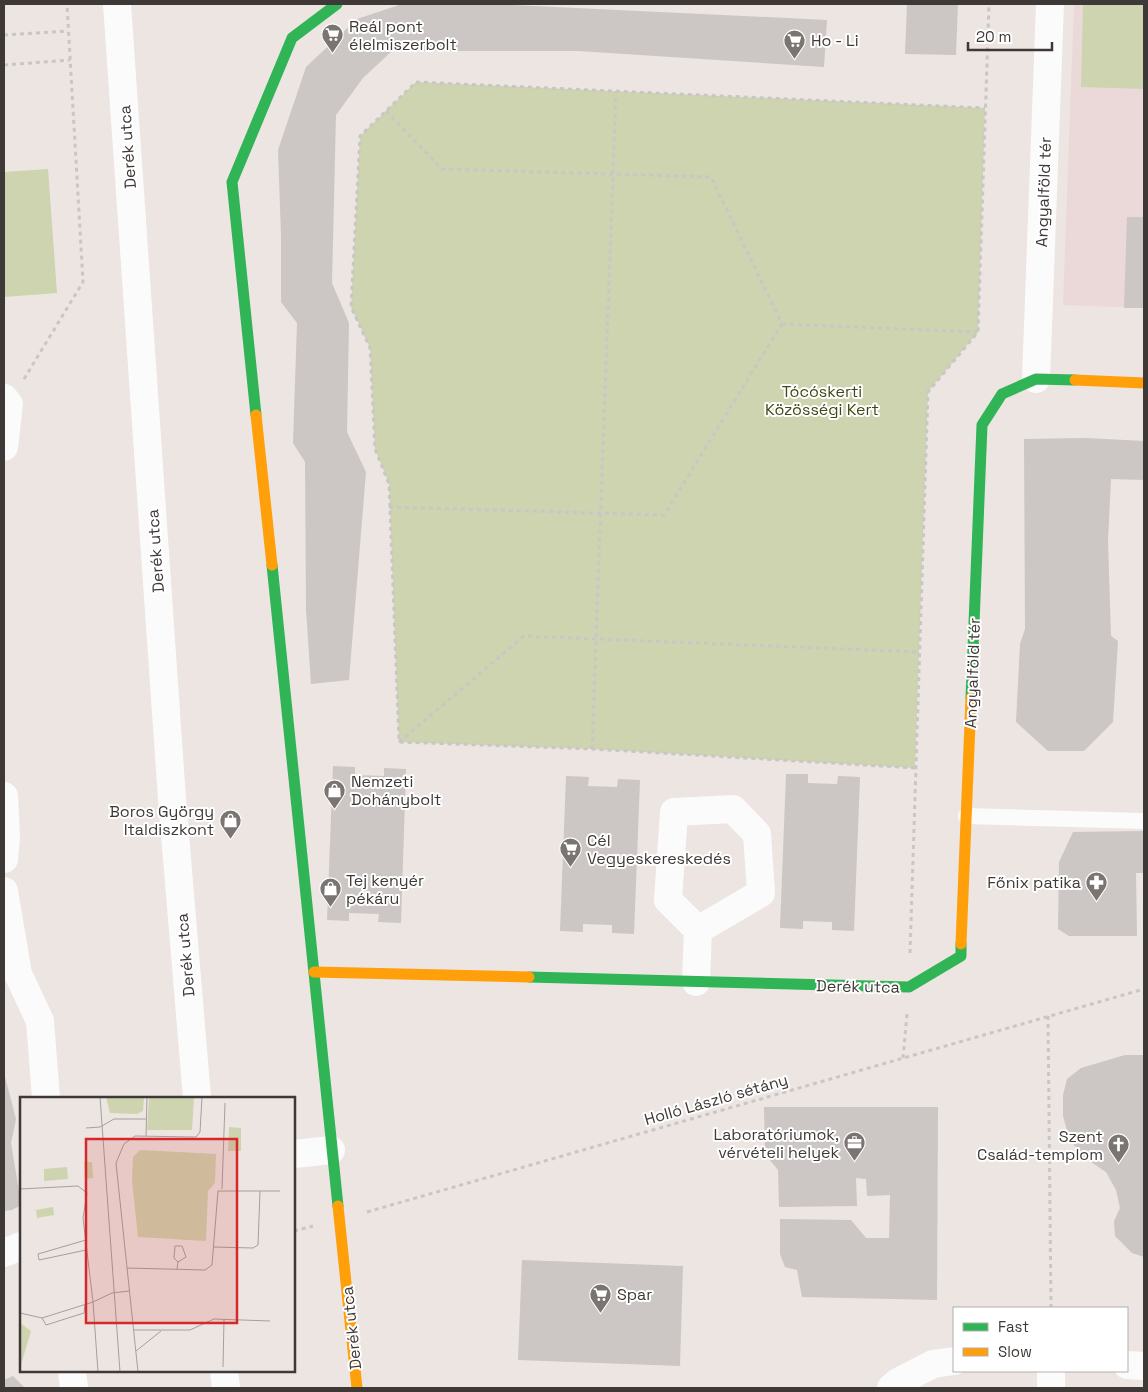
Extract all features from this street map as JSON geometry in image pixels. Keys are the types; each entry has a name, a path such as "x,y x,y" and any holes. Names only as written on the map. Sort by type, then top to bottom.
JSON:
{"street":[{"name":"Derék utca","path":"117,4 172,798 197,1097"},
{"name":"Derék utca","path":"337,4 292,38 232,182 357,1388"},
{"name":"Angyalföld tér","path":"1036,379 1050,4"},
{"name":"Angyalföld tér","path":"966,816 982,425 1002,394 1036,379 1144,383"},
{"path":"4,446 6,401"},
{"path":"4,796 5,844"},
{"path":"696,982 698,930 668,900 674,812 733,809 757,834 761,893 698,930"},
{"name":"Derék utca","path":"314,972 909,987 961,956 966,816"},
{"path":"4,891 18,974 40,1021 46,1097"},
{"path":"295,1154 331,1150"},
{"path":"4,1253 20,1246"},
{"path":"891,1388 898,1382 933,1364 953,1361"},
{"path":"1128,1365 1144,1366"},
{"path":"72,1372 74,1388"},
{"path":"224,1372 226,1388"},
{"path":"1051,1372 1051,1388"}],"lane":[{"path":"966,816 1144,821"}],"path":[{"path":"6,401 83,282 67,4"},
{"path":"903,1058 909,987 928,392 978,332 989,4"},
{"path":"4,35 68,31"},
{"path":"4,65 70,60"},
{"path":"400,742 389,484 375,449 370,348 351,307 360,136 416,82 985,108"},
{"path":"592,749 616,91"},
{"path":"386,111 442,169 711,177 782,324"},
{"path":"782,324 978,332"},
{"path":"389,507 664,515 782,324"},
{"path":"400,742 524,636 919,652"},
{"path":"400,742 592,749 915,768"},
{"name":"Holló László sétány","path":"295,1231 1144,989"},
{"path":"1048,1016 1051,1307"}],"shaded area":[{"path":"1074,4 1144,4 1144,308 1063,305"}],"green space":[{"path":"1083,4 1144,4 1144,89 1081,87"},
{"name":"Tócóskerti Közösségi Kert","path":"416,82 985,108 978,332 928,392 915,768 592,749 399,742 389,484 375,449 370,348 351,307 360,136"},
{"path":"48,169 57,293 4,297 4,172"}],"building":[{"path":"402,4 495,4 827,20 824,67 578,51 392,51 363,78 336,115 332,283 349,323 347,432 366,472 349,680 311,684 306,609 305,462 293,443 297,323 281,302 278,150 306,67 357,19"},
{"path":"907,4 958,4 956,55 905,54"},
{"path":"1127,217 1144,217 1144,308 1124,308"},
{"path":"1086,438 1144,441 1144,480 1111,479 1108,541 1111,636 1118,641 1113,722 1084,751 1048,751 1016,722 1020,644 1025,629 1024,439"},
{"path":"333,766 355,767 355,775 384,776 384,768 406,769 401,923 378,922 379,914 349,913 349,921 327,920"},
{"path":"786,774 808,774 808,783 837,784 838,776 860,777 854,931 832,930 832,922 803,921 803,929 780,928"},
{"path":"566,776 589,777 588,786 617,787 618,779 640,780 634,934 612,933 612,925 583,924 583,932 560,931"},
{"name":"Főnix patika","path":"1144,831 1144,873 1136,873 1137,936 1069,936 1058,929 1059,862 1073,832"},
{"name":"Szent Család-templom","path":"1125,1055 1144,1055 1144,1257 1132,1253 1115,1236 1114,1221 1120,1208 1116,1190 1106,1172 1082,1156 1069,1138 1063,1116 1063,1095 1067,1079 1081,1068"},
{"path":"4,1073 16,1119 11,1143 20,1206 12,1210 4,1211"},
{"name":"Laboratóriumok, vérvételi helyek","path":"764,1107 938,1107 937,1300 802,1297 797,1270 785,1267 780,1254 780,1219 851,1220 866,1238 889,1238 890,1195 867,1196 866,1179 856,1178 857,1206 779,1207 778,1170 765,1154"},
{"name":"Spar","path":"522,1260 683,1266 680,1366 518,1360"},
{"path":"13,1376 25,1388 4,1388 4,1380"}],"traffic: fast":[{"path":"256,415 232,182 292,38 337,4"},
{"path":"971,698 982,425 1002,394 1036,379 1075,380"},
{"path":"272,565 338,1206"},
{"path":"529,977 909,987 961,956 961,944"}],"traffic: slow":[{"path":"1075,380 1144,383"},
{"path":"256,415 272,565"},
{"path":"961,944 971,698"},
{"path":"314,972 529,977"},
{"path":"338,1206 357,1388"}],"place":[{"name":"Reál pont élelmiszerbolt","path":"333,54"},
{"name":"Ho - Li","path":"795,59"},
{"name":"Nemzeti Dohánybolt","path":"335,809"},
{"name":"Boros György Italdiszkont","path":"230,839"},
{"name":"Cél Vegyeskereskedés","path":"571,868"},
{"name":"Főnix patika","path":"1097,901"},
{"name":"Tej kenyér pékáru","path":"330,908"},
{"name":"Laboratóriumok, vérvételi helyek","path":"855,1162"},
{"name":"Szent Család-templom","path":"1119,1164"},
{"name":"Spar","path":"601,1313"}]}
